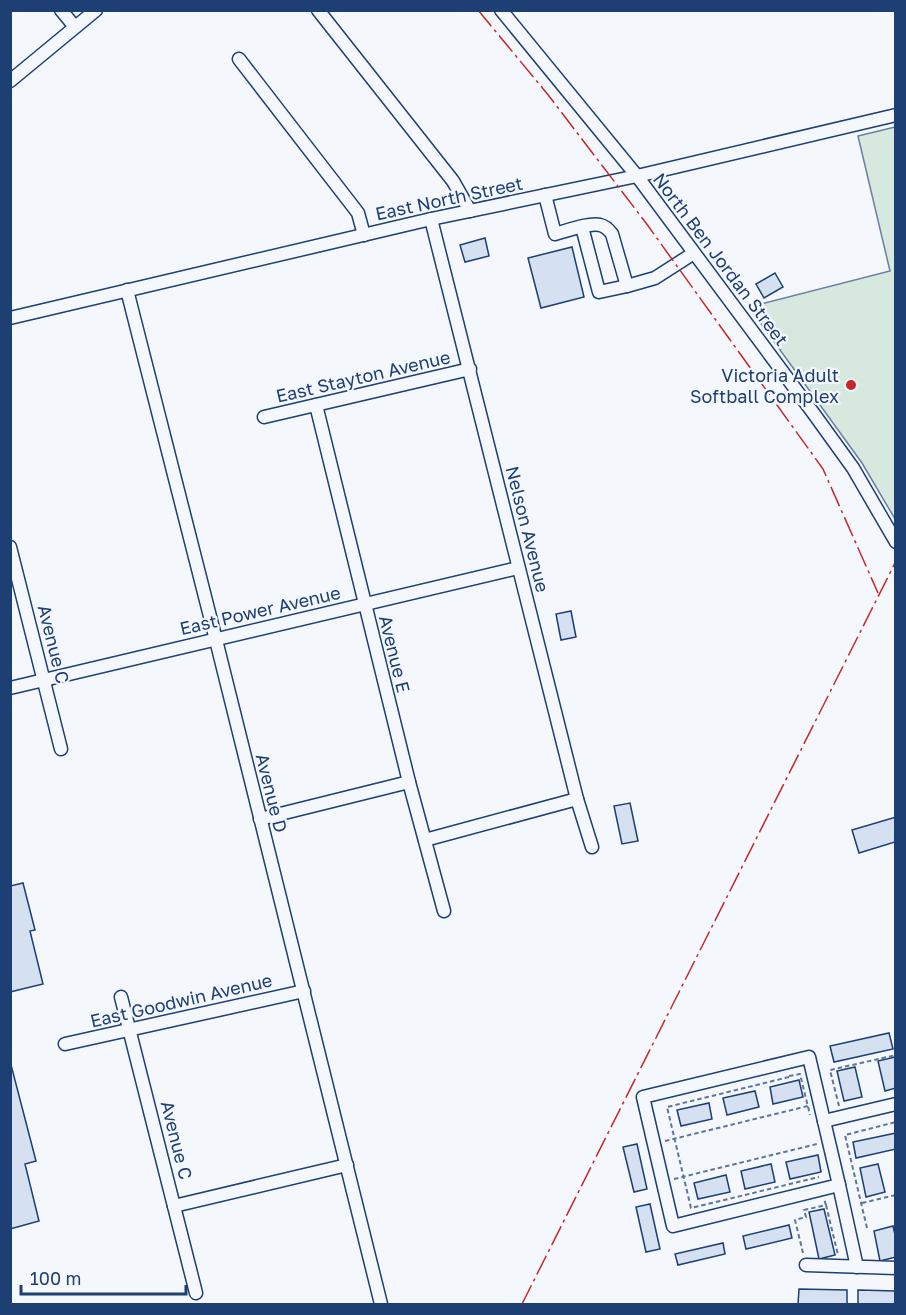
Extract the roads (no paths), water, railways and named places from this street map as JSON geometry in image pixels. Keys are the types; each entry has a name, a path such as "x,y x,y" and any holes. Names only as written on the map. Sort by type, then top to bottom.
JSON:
{"street":[{"path":"61,10 75,27"},
{"path":"10,81 96,10"},
{"path":"318,10 453,181 470,211"},
{"name":"North Ben Jordan Street","path":"501,10 637,176 853,468 896,542"},
{"path":"239,58 358,213 364,235"},
{"name":"East North Street","path":"10,318 431,219 637,176 896,115"},
{"path":"545,195 555,234 594,224 607,228 612,234 627,286"},
{"name":"Nelson Avenue","path":"431,219 577,799 592,847"},
{"path":"582,227 599,292 655,278 694,253"},
{"name":"Avenue D","path":"127,290 381,1305"},
{"name":"East Stayton Avenue","path":"264,417 470,369"},
{"name":"Avenue E","path":"316,405 409,782 444,911"},
{"name":"Avenue C","path":"10,547 61,749"},
{"name":"East Power Avenue","path":"10,688 519,568"},
{"path":"260,819 409,782"},
{"path":"425,840 577,799"},
{"name":"East Goodwin Avenue","path":"66,1044 304,991"},
{"name":"Avenue C","path":"121,997 196,1293"},
{"path":"839,1185 673,1226 642,1097 809,1057 814,1105 824,1121 823,1143 839,1185 857,1267"},
{"path":"824,1121 896,1104"},
{"path":"174,1206 347,1165"},
{"path":"806,1265 896,1268"}],"place":[{"name":"Victoria Adult Softball Complex","path":"851,385"}]}
